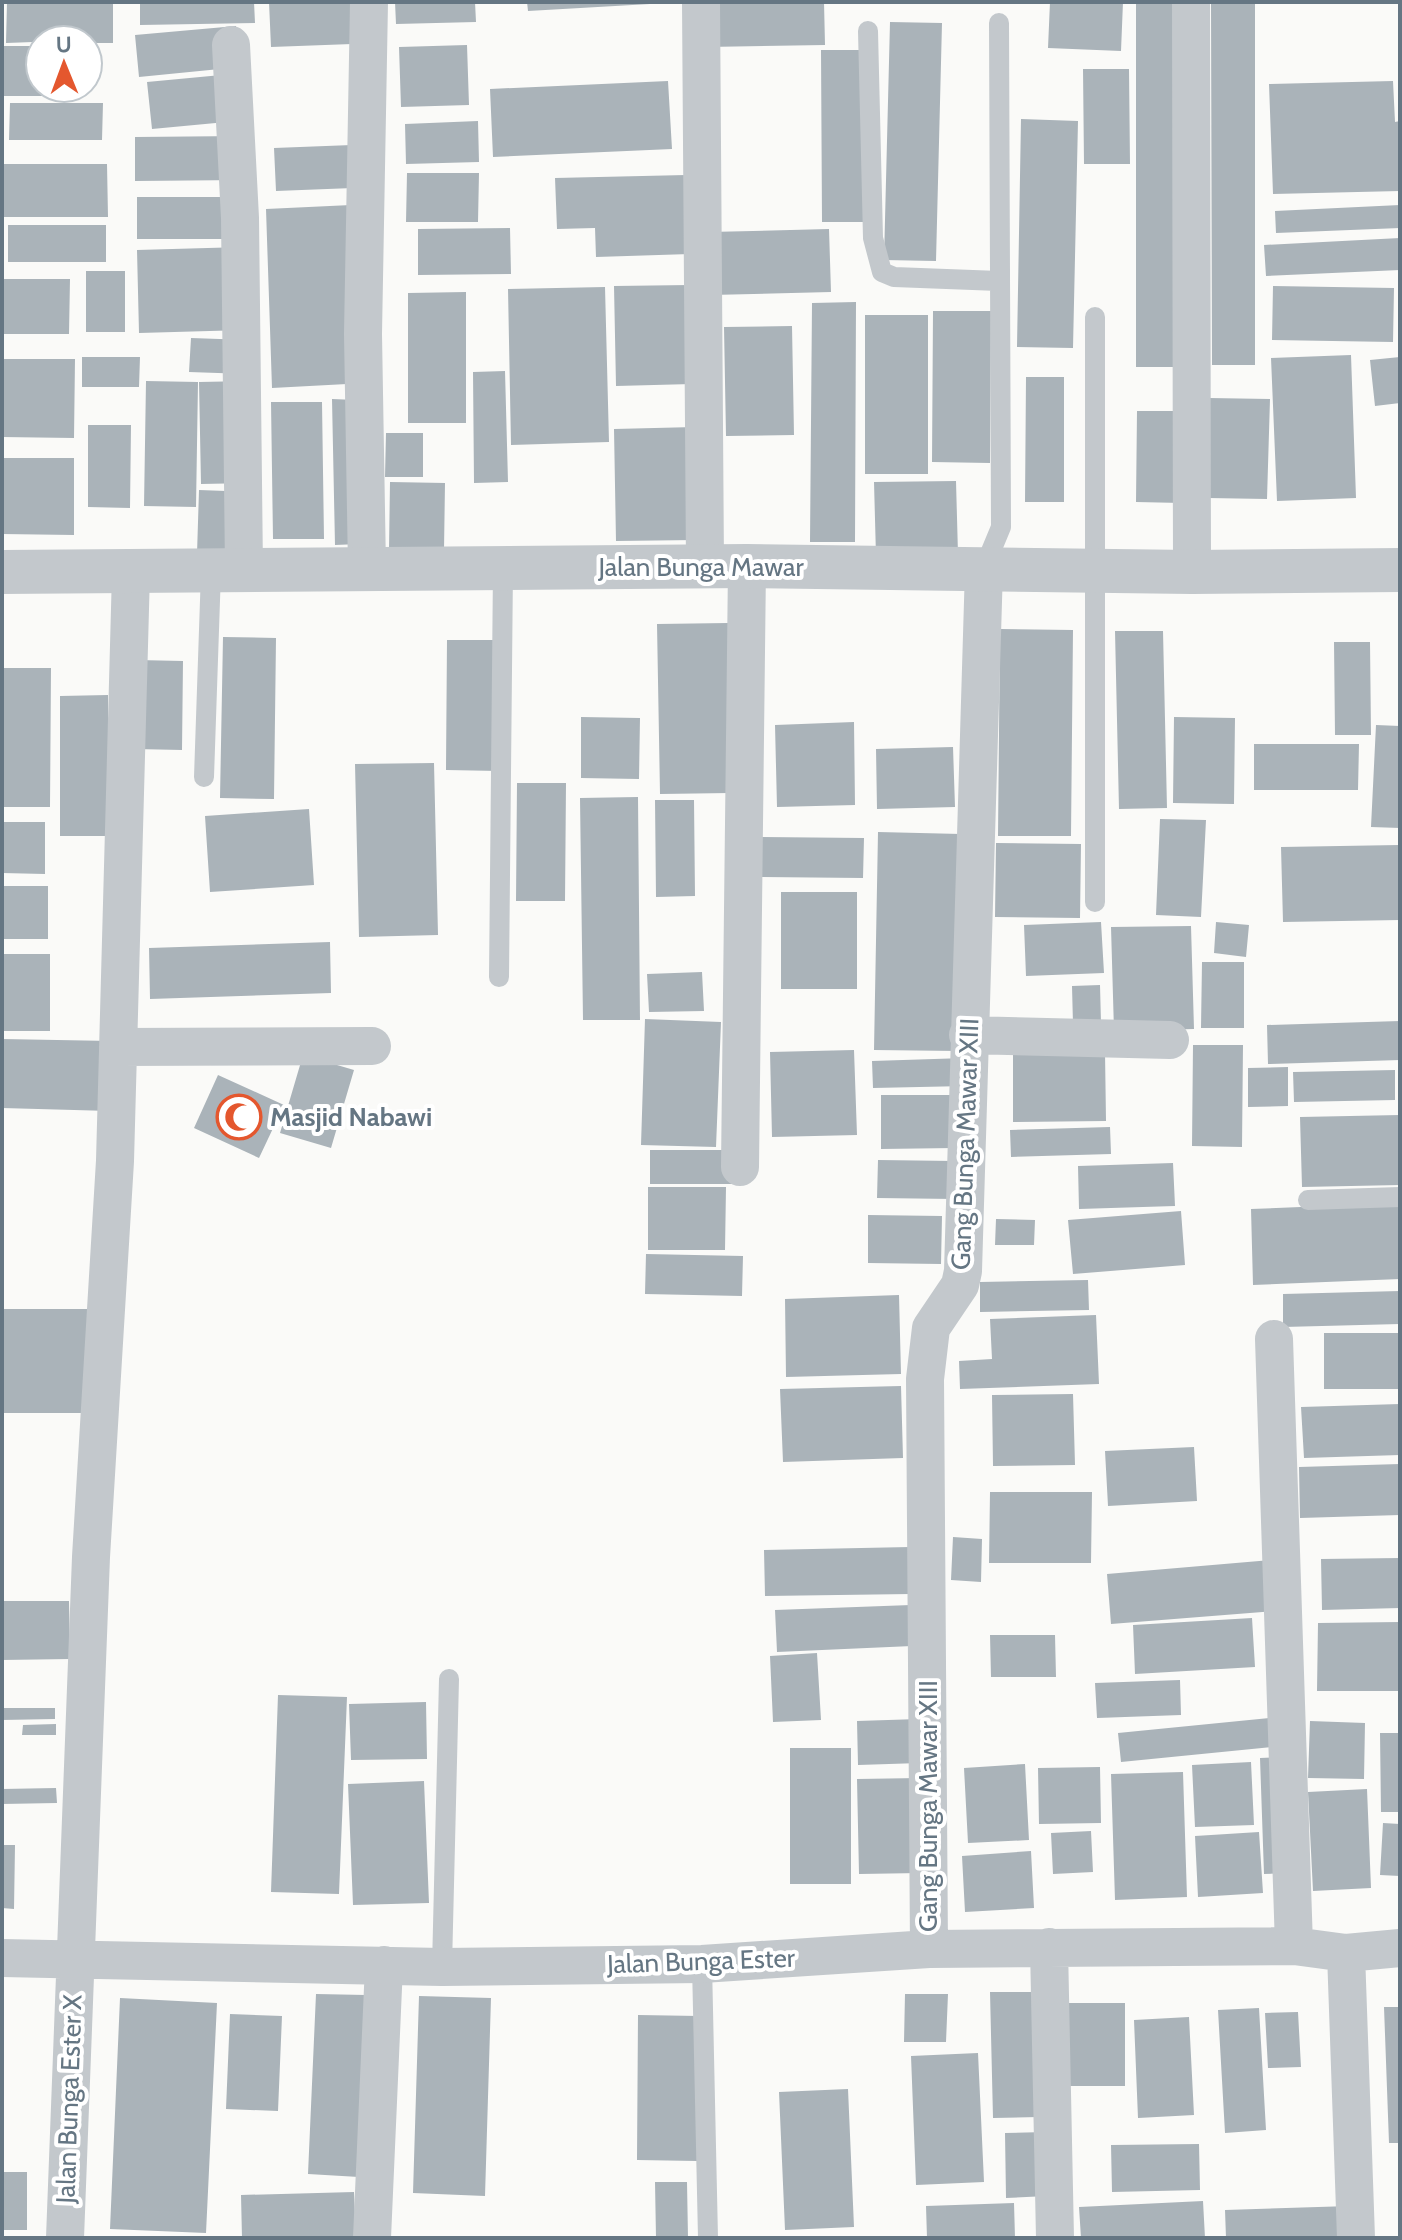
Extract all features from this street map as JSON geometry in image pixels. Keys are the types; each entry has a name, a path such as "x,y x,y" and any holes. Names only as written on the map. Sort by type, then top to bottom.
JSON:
{"street":[{"path":"367,569 363,334 369,2"},
{"path":"701,2 726,566 740,1167"},
{"path":"1191,2 1192,572"},
{"path":"228,571 240,218 231,45"},
{"name":"Jalan Bunga Mawar","path":"2,572 726,566 1192,572 1400,570"},
{"name":"Gang Bunga Mawar XIII","path":"929,1949 925,1379 931,1328 960,1285 963,1271 970,1123 968,1035 984,568"},
{"name":"Jalan Bunga Ester X","path":"65,2238 73,1959 118,1047 131,572"},
{"path":"968,1035 1170,1040"},
{"path":"118,1047 372,1046"},
{"path":"1274,1339 1294,1946"},
{"name":"Jalan Bunga Ester","path":"2,1958 442,1967 702,1964 929,1949 1294,1946 1346,1953 1400,1948"},
{"path":"1049,1947 1055,2238"},
{"path":"1346,1953 1356,2238"},
{"path":"372,2238 384,1965"}],"lane":[{"path":"984,568 1001,527 999,23"},
{"path":"868,31 873,238 882,272 894,277 999,281"},
{"path":"1095,317 1095,902"},
{"path":"499,977 503,568"},
{"path":"204,777 228,571"},
{"path":"1308,1200 1400,1197"},
{"path":"442,1967 449,1679"},
{"path":"702,1964 708,2238"}],"building":[{"path":"7,2 113,2 113,43 104,43 104,24 24,24 24,42 6,43"},
{"path":"140,2 254,2 255,23 140,25"},
{"path":"269,2 350,2 352,44 271,47"},
{"path":"395,2 475,2 476,22 396,24"},
{"path":"527,2 650,2 650,4 528,11"},
{"path":"706,2 824,2 825,45 706,47"},
{"path":"1050,2 1123,2 1121,51 1048,48"},
{"path":"1136,2 1183,2 1183,367 1136,367"},
{"path":"1211,2 1255,2 1255,365 1212,365"},
{"path":"890,22 942,23 936,261 884,260"},
{"path":"236,26 240,67 139,77 135,35"},
{"path":"467,45 469,105 401,107 399,47"},
{"path":"2,46 24,46 24,96 2,96"},
{"path":"821,50 864,50 864,222 822,222"},
{"path":"1083,69 1129,69 1130,164 1084,164"},
{"path":"232,74 237,121 152,129 147,82"},
{"path":"668,81 672,149 493,157 490,89"},
{"path":"1393,81 1395,122 1400,121 1400,191 1273,194 1269,84"},
{"path":"10,103 103,104 102,140 9,140"},
{"path":"1021,119 1078,121 1073,348 1017,347"},
{"path":"478,121 479,162 406,164 405,124"},
{"path":"242,136 243,180 135,181 135,137"},
{"path":"352,145 353,188 276,191 274,148"},
{"path":"2,164 107,164 108,217 2,217"},
{"path":"407,173 479,173 478,222 406,222"},
{"path":"686,175 690,254 596,257 595,228 557,229 555,178"},
{"path":"137,197 242,197 242,239 137,239"},
{"path":"351,205 347,384 272,388 266,209"},
{"path":"1400,205 1400,228 1276,233 1275,211"},
{"path":"8,225 106,225 106,262 8,262"},
{"path":"510,228 511,274 418,275 418,229"},
{"path":"829,229 831,292 711,295 709,232"},
{"path":"1400,238 1400,270 1266,276 1264,245"},
{"path":"243,247 245,330 139,333 137,250"},
{"path":"86,271 125,271 125,332 86,332"},
{"path":"2,279 70,279 69,334 2,334"},
{"path":"690,285 692,384 616,386 614,286"},
{"path":"1273,286 1394,288 1393,342 1272,340"},
{"path":"605,287 609,442 511,445 508,289"},
{"path":"466,292 466,423 408,423 408,293"},
{"path":"856,302 855,542 810,542 812,303"},
{"path":"933,311 991,311 990,463 932,462"},
{"path":"865,315 928,315 928,474 865,474"},
{"path":"792,326 794,435 726,436 724,327"},
{"path":"191,338 248,340 247,374 189,372"},
{"path":"1351,355 1356,498 1277,501 1271,358"},
{"path":"82,357 140,357 139,387 82,387"},
{"path":"1400,357 1400,403 1375,406 1370,360"},
{"path":"2,359 75,359 74,438 2,437"},
{"path":"505,371 508,482 474,483 473,372"},
{"path":"1026,377 1064,377 1064,502 1025,502"},
{"path":"146,381 198,382 196,507 144,506"},
{"path":"249,381 251,483 201,484 199,382"},
{"path":"1209,398 1270,399 1267,499 1208,498"},
{"path":"332,399 356,400 359,544 335,545"},
{"path":"271,402 322,402 324,539 273,539"},
{"path":"1137,411 1183,411 1182,503 1136,502"},
{"path":"88,425 131,425 130,508 88,507"},
{"path":"695,427 696,540 616,541 614,429"},
{"path":"386,433 423,433 423,477 385,477"},
{"path":"2,458 74,458 74,535 2,534"},
{"path":"956,481 958,554 876,556 874,482"},
{"path":"390,482 445,483 444,551 389,550"},
{"path":"199,490 253,492 251,556 197,554"},
{"path":"728,623 730,793 660,794 657,624"},
{"path":"1000,629 1073,630 1071,836 998,836"},
{"path":"1115,631 1163,631 1167,808 1119,809"},
{"path":"223,637 276,638 274,799 220,798"},
{"path":"447,640 499,640 499,771 446,770"},
{"path":"1334,642 1370,642 1371,735 1335,735"},
{"path":"137,660 183,661 182,750 135,749"},
{"path":"2,668 51,668 50,807 2,807"},
{"path":"108,695 108,836 60,836 60,696"},
{"path":"581,717 640,718 639,779 581,778"},
{"path":"1174,717 1235,718 1234,804 1173,803"},
{"path":"854,722 855,805 777,807 775,725"},
{"path":"1376,725 1400,726 1400,828 1371,827"},
{"path":"1254,744 1359,744 1358,790 1254,790"},
{"path":"953,747 955,807 877,809 876,749"},
{"path":"434,763 438,935 359,937 355,764"},
{"path":"517,783 566,783 565,901 516,901"},
{"path":"638,797 640,1020 583,1020 580,798"},
{"path":"655,800 694,800 695,896 656,897"},
{"path":"309,809 314,885 210,892 205,816"},
{"path":"1160,819 1206,820 1201,917 1156,915"},
{"path":"2,822 45,822 45,874 2,873"},
{"path":"878,832 961,834 958,1051 874,1050"},
{"path":"762,837 864,838 863,878 762,877"},
{"path":"996,843 1081,844 1080,918 995,917"},
{"path":"1399,845 1400,920 1283,922 1281,847"},
{"path":"2,886 48,886 48,939 2,939"},
{"path":"781,892 857,892 857,989 781,989"},
{"path":"1101,922 1104,973 1026,976 1024,925"},
{"path":"1216,922 1249,925 1246,957 1214,953"},
{"path":"1191,926 1194,1029 1114,1031 1111,927"},
{"path":"330,942 331,993 150,999 149,948"},
{"path":"2,954 50,954 50,1031 2,1031"},
{"path":"1202,962 1244,962 1244,1028 1201,1028"},
{"path":"702,972 704,1011 649,1012 647,974"},
{"path":"1100,985 1101,1023 1073,1024 1072,986"},
{"path":"645,1019 721,1022 716,1147 641,1145"},
{"path":"1400,1021 1400,1060 1268,1064 1267,1025"},
{"path":"2,1039 112,1041 110,1111 2,1108"},
{"path":"1193,1045 1243,1045 1242,1147 1192,1146"},
{"path":"854,1050 857,1135 772,1137 770,1052"},
{"path":"1105,1052 1106,1121 1013,1122 1013,1053"},
{"path":"303,1055 354,1070 331,1148 280,1133"},
{"path":"965,1058 966,1086 873,1088 872,1061"},
{"path":"1288,1067 1288,1106 1248,1107 1248,1068"},
{"path":"1395,1070 1395,1100 1294,1102 1293,1072"},
{"name":"Masjid Nabawi","path":"218,1075 284,1105 259,1158 194,1128"},
{"path":"881,1095 953,1095 954,1148 881,1149"},
{"path":"1400,1115 1400,1185 1302,1187 1300,1117"},
{"path":"1110,1127 1111,1154 1011,1157 1010,1130"},
{"path":"650,1150 736,1150 736,1184 650,1184"},
{"path":"878,1160 954,1161 954,1199 877,1198"},
{"path":"1173,1163 1175,1206 1079,1209 1078,1166"},
{"path":"648,1187 726,1187 725,1250 648,1250"},
{"path":"1399,1203 1400,1279 1253,1285 1251,1209"},
{"path":"1181,1211 1185,1265 1073,1274 1068,1220"},
{"path":"868,1215 942,1216 941,1264 868,1263"},
{"path":"996,1219 1035,1220 1034,1245 995,1245"},
{"path":"646,1254 743,1256 742,1296 645,1294"},
{"path":"1088,1280 1089,1310 980,1312 980,1282"},
{"path":"1400,1291 1400,1324 1283,1327 1283,1294"},
{"path":"899,1295 901,1374 786,1377 785,1299"},
{"path":"2,1309 94,1309 94,1413 2,1413"},
{"path":"1096,1315 1099,1384 960,1389 959,1361 992,1359 990,1319"},
{"path":"1324,1333 1400,1333 1400,1389 1324,1389"},
{"path":"901,1386 903,1458 783,1462 780,1389"},
{"path":"1073,1394 1075,1465 993,1466 992,1395"},
{"path":"1400,1404 1400,1455 1304,1458 1301,1407"},
{"path":"1194,1447 1197,1501 1108,1506 1105,1451"},
{"path":"1400,1464 1400,1515 1300,1518 1299,1467"},
{"path":"990,1492 1092,1492 1091,1563 989,1563"},
{"path":"953,1537 982,1539 981,1582 951,1580"},
{"path":"910,1547 911,1594 765,1596 764,1550"},
{"path":"1400,1558 1400,1608 1322,1610 1321,1559"},
{"path":"1271,1560 1275,1611 1111,1624 1107,1574"},
{"path":"2,1601 69,1601 70,1659 2,1660"},
{"path":"911,1605 912,1646 777,1652 775,1610"},
{"path":"1252,1618 1255,1667 1135,1674 1133,1625"},
{"path":"1400,1622 1400,1691 1317,1691 1318,1623"},
{"path":"990,1635 1055,1635 1056,1677 991,1677"},
{"path":"817,1653 821,1720 773,1722 770,1656"},
{"path":"1180,1680 1181,1715 1097,1718 1095,1683"},
{"path":"278,1695 347,1697 339,1894 271,1892"},
{"path":"426,1702 427,1759 351,1760 349,1704"},
{"path":"2,1708 55,1708 55,1719 2,1720"},
{"path":"1279,1717 1282,1746 1121,1762 1118,1733"},
{"path":"919,1719 920,1763 858,1765 857,1721"},
{"path":"1310,1721 1365,1723 1364,1779 1308,1778"},
{"path":"56,1724 56,1735 22,1735 23,1725"},
{"path":"1380,1733 1400,1733 1400,1812 1381,1812"},
{"path":"790,1748 851,1748 851,1884 790,1884"},
{"path":"1283,1757 1288,1873 1264,1874 1260,1758"},
{"path":"1251,1762 1254,1825 1195,1827 1192,1765"},
{"path":"1025,1764 1029,1840 968,1843 964,1768"},
{"path":"1100,1767 1101,1823 1039,1824 1038,1768"},
{"path":"1183,1772 1187,1897 1115,1900 1111,1774"},
{"path":"920,1778 921,1873 859,1874 857,1779"},
{"path":"424,1781 429,1903 353,1905 348,1784"},
{"path":"56,1788 57,1803 2,1804 2,1789"},
{"path":"1367,1789 1371,1888 1313,1891 1308,1792"},
{"path":"1383,1823 1400,1824 1400,1876 1380,1875"},
{"path":"1091,1831 1093,1872 1053,1874 1051,1833"},
{"path":"1259,1832 1263,1893 1198,1897 1195,1836"},
{"path":"2,1845 15,1845 14,1909 2,1908"},
{"path":"1031,1851 1034,1908 965,1912 962,1856"},
{"path":"990,1992 1037,1992 1039,2117 993,2118"},
{"path":"316,1994 366,1995 359,2177 308,2174"},
{"path":"905,1994 948,1994 946,2042 904,2042"},
{"path":"419,1996 491,1998 485,2196 413,2193"},
{"path":"120,1998 217,2003 206,2233 110,2229"},
{"path":"1061,2003 1125,2003 1125,2086 1061,2086"},
{"path":"1384,2007 1400,2007 1400,2143 1389,2143"},
{"path":"1259,2008 1266,2130 1225,2133 1218,2010"},
{"path":"1298,2012 1301,2067 1268,2068 1265,2013"},
{"path":"230,2014 282,2016 278,2111 226,2109"},
{"path":"638,2015 699,2016 697,2161 637,2160"},
{"path":"1189,2017 1194,2115 1138,2118 1134,2020"},
{"path":"978,2053 984,2182 916,2185 911,2056"},
{"path":"848,2089 854,2227 785,2230 779,2092"},
{"path":"1046,2132 1047,2196 1006,2198 1005,2133"},
{"path":"1199,2144 1200,2190 1112,2192 1111,2145"},
{"path":"2,2172 27,2172 27,2230 2,2230"},
{"path":"655,2182 687,2182 688,2238 656,2238"},
{"path":"354,2192 356,2238 242,2238 241,2195"},
{"path":"1203,2201 1205,2238 1081,2238 1079,2207"},
{"path":"1014,2203 1015,2238 927,2238 926,2206"},
{"path":"1350,2206 1350,2238 1226,2238 1225,2210"}],"place":[{"name":"Masjid Nabawi","path":"239,1117"}]}
